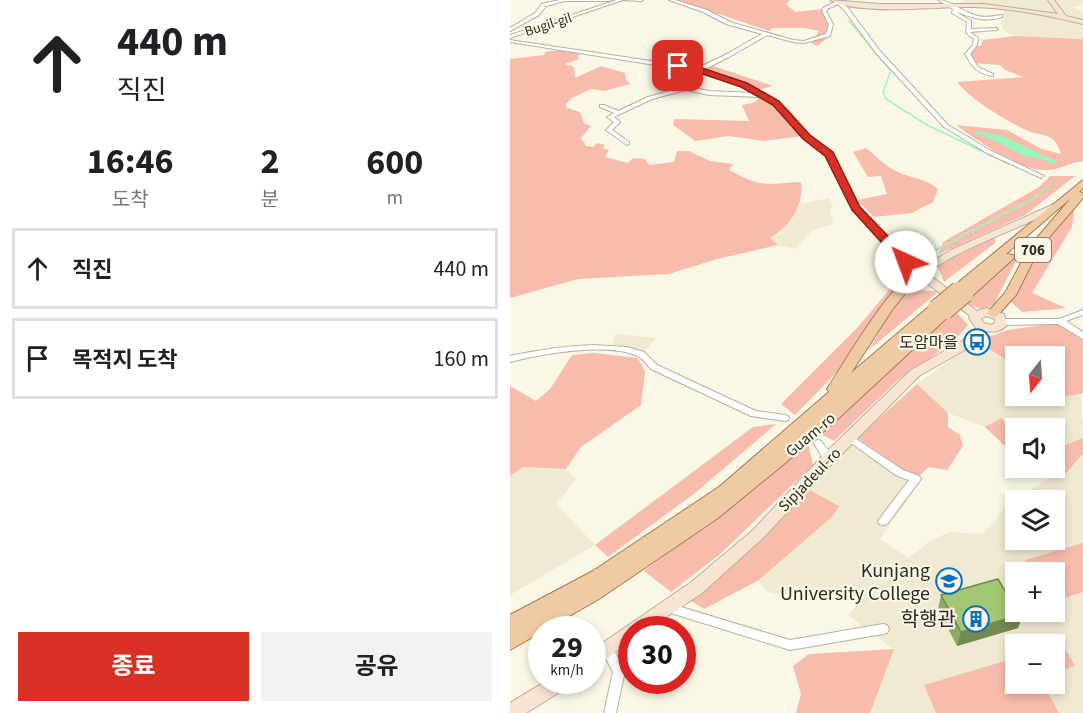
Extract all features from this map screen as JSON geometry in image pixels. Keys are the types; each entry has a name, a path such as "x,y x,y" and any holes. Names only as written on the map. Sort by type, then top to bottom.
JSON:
{"main road":[{"path":"1051,0 1064,16"},
{"path":"836,1 953,7 996,6 1064,16 1083,22"},
{"name":"Guam-ro","path":"962,292 1083,183"},
{"name":"706","path":"998,318 1034,248 1083,192"},
{"name":"Guam-ro","path":"510,624 599,576 725,491 823,405 1083,192"},
{"name":"706","path":"920,273 956,250 1017,226 1054,207"},
{"path":"823,405 887,308 907,283 920,273 980,322 982,313 998,318"},
{"name":"Guam-ro","path":"510,640 596,592 723,506 824,423 940,310"},
{"name":"Sipjadeul-ro","path":"654,616 696,588 758,534 829,458 915,373 966,344 980,322"},
{"name":"Sipjadeul-ro","path":"607,649 618,641"},
{"path":"510,713 541,694"}],"street":[{"path":"510,30 537,14 544,5 564,0 609,0"},
{"name":"Bugil-gil","path":"510,39 623,0 641,0"},
{"path":"671,0 705,11 728,23 804,42 818,40 828,34 831,30 825,8 836,1 846,9 878,52 946,126 974,144 1041,176"},
{"path":"940,0 981,18 1000,16"},
{"path":"953,7 954,12 969,22 968,31 977,42 968,54 976,68 991,75"},
{"path":"968,31 996,29"},
{"path":"686,88 690,74 767,33"},
{"path":"510,39 699,70 744,85 762,94 787,112 807,137 829,154 855,208 906,262 920,273"},
{"path":"627,143 609,130 616,122 610,117 650,98 686,88 709,93 762,94"},
{"path":"602,106 618,113"},
{"path":"998,318 1060,321 1083,312"},
{"path":"1060,321 1083,336"},
{"path":"510,360 584,348 610,349 642,355 654,368 754,414 785,418"},
{"path":"850,438 900,473 916,480 883,521"},
{"path":"818,443 829,458"},
{"path":"668,606 790,645 883,629"},
{"path":"607,649 619,671 610,713"}],"shaded area":[{"path":"680,0 790,0 786,4 795,12 823,9 826,22 834,23 827,38 817,46 811,43 819,31 805,28 772,28 769,31 719,14 700,12"},
{"path":"964,0 1047,0 1059,15 1005,7 965,5"},
{"path":"1052,0 1083,0 1083,5 1073,7 1083,12 1083,21 1065,16"},
{"path":"1004,9 1083,23 1083,36 1081,39 1014,36 1003,30 1001,24"},
{"path":"1014,36 1081,39 1083,37 1083,161 1052,170 1025,166 1000,154 956,125 1007,130 1042,149 1061,154 1051,138 1028,131 1000,116 971,96 957,82 1023,77 1005,70 1000,65 971,63 965,56 975,46 981,46 983,40"},
{"path":"558,50 581,53 577,57 579,59 565,64 574,67 575,78 601,66 625,73 626,80 630,84 605,91 591,89 572,98 566,104 567,108 580,112 584,123 591,126 581,138 586,146 593,147 597,143 605,145 603,148 609,150 605,157 628,163 633,158 645,159 649,165 674,162 677,151 689,151 710,161 733,164 729,170 749,180 764,184 801,182 798,207 784,228 770,238 778,245 717,259 669,274 578,279 510,298 510,59 544,55 545,52"},
{"path":"713,66 773,86 757,90 703,70"},
{"path":"761,97 779,109 802,136 763,141 729,136 695,141 673,125 674,119 749,121 742,105 753,103"},
{"path":"978,131 1005,137 1057,162 1050,164 1044,160 1023,155 993,140 974,134"},
{"path":"866,148 894,170 929,183 938,189 933,202 912,213 874,217 857,200 887,194 881,176 868,177 853,152"},
{"path":"1050,176 1075,176 1025,215 939,254 943,242 1039,187"},
{"path":"829,198 833,207 830,208 833,224 813,230 795,249 778,245 770,238 778,234 790,221 800,204"},
{"path":"1075,207 1072,227 1032,293 1066,308 1022,312 1010,301 1030,263"},
{"path":"995,237 995,243 944,282 937,264"},
{"path":"1021,251 994,304 984,310 964,303"},
{"path":"905,271 838,371 795,415 781,404 858,327"},
{"path":"909,290 939,291 870,349 892,308"},
{"path":"956,312 968,325 952,343 899,379 834,441 819,433 916,345"},
{"path":"1057,323 1083,340 1083,393 1065,397 1065,346 1005,346 1005,359 976,341 1008,330"},
{"path":"615,334 656,338 644,352 612,345"},
{"path":"976,341 1005,359 1005,406 1065,406 1065,397 1081,392 1083,438 1065,445 1065,418 1005,418 1005,421 1001,418 985,427 948,413 917,384"},
{"path":"594,353 638,358 645,372 641,405 581,447 566,469 523,467 510,476 510,386 536,401 550,389 572,355"},
{"path":"917,384 948,413 948,427 960,435 963,446 947,470 929,467 918,477 884,461 882,455 857,438"},
{"path":"1001,418 1005,421 1005,446 985,427"},
{"path":"776,424 695,493 608,557 595,545 753,427"},
{"path":"1083,438 1083,454 1066,473 1065,473 1065,445"},
{"path":"808,443 813,465 719,555 671,592 644,571"},
{"name":"Kunjang University College","path":"851,444 877,460 922,479 880,539 909,558 930,541 949,532 982,534 995,521 1005,505 1005,550 1065,550 1065,490 1031,490 1049,478 1065,478 1065,472 1083,454 1083,713 870,713 893,649 848,615 859,603 823,589 802,600 767,592 759,581 833,516 838,505 808,489"},
{"path":"523,467 566,469 576,479 556,504 595,545 510,595 510,476"},
{"path":"808,489 839,506 833,516 759,580 704,609 691,601"},
{"path":"1083,543 1083,592 1065,598 1065,562 1026,562 1025,560"},
{"path":"894,649 870,713 796,713 801,694 793,666 809,654"},
{"path":"1065,649 1075,666 1065,670"},
{"path":"1005,661 1005,694 1049,694 1059,713 936,713 924,685"}],"building":[{"path":"998,579 1005,591 1005,619 961,632 941,595"}],"waterway":[{"path":"849,21 891,71 883,92 886,99 927,125 1009,164"},
{"path":"932,252 1034,198 1050,185"}],"place":[{"name":"도암마을","path":"977,342"},
{"name":"Kunjang University College","path":"949,581"},
{"name":"학행관","path":"976,619"}],"route":[{"path":"678,66 699,70 744,85 787,112 807,137 829,154 855,208 906,262"}]}
